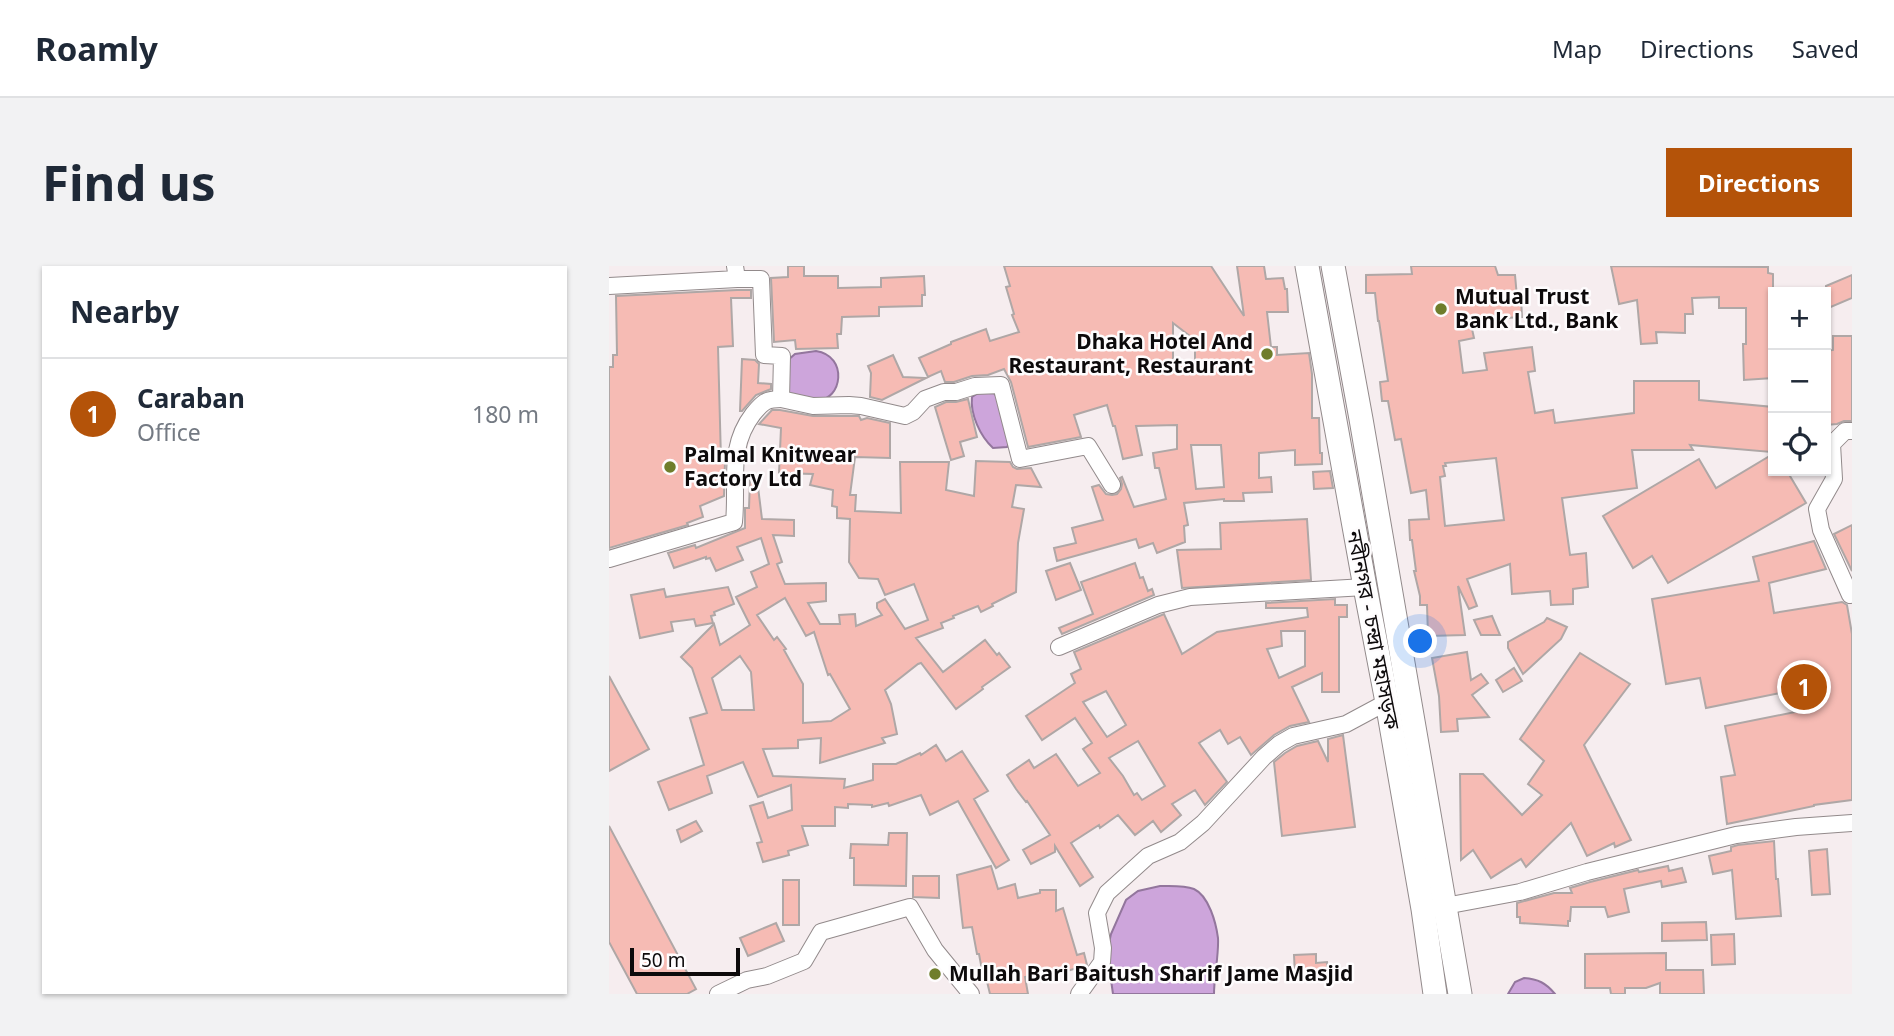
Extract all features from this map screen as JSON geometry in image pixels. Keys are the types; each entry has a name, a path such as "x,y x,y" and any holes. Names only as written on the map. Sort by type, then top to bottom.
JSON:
{"highway":[{"name":"নবীনগর - চন্দ্রা মহাসড়ক","path":"1307,266 1387,702 1435,994"},
{"name":"নবীনগর - চন্দ্রা মহাসড়ক","path":"1333,266 1460,994"}],"street":[{"path":"609,286 736,273 761,279 764,355 782,356 781,399"},
{"path":"609,559 734,522 737,497 735,461 742,431 760,405 770,399 813,406 862,406 905,416 913,412 925,399 944,392 956,392 975,386 1002,385 1020,459 1088,446 1112,485"},
{"path":"1850,595 1821,530 1817,509 1834,479 1832,444 1845,431 1852,430"},
{"path":"1059,648 1159,605 1191,597 1364,587"},
{"path":"1079,994 1102,962 1103,948 1097,913 1107,894 1148,856 1180,842 1203,822 1279,744 1293,736 1346,723 1387,702"},
{"path":"1445,906 1520,892 1587,872 1736,835 1852,823"},
{"path":"718,994 747,980 767,976 804,961 821,932 910,907 935,950 971,994"}],"shaded area":[{"path":"816,351 834,361 838,378 832,393 817,400 789,394 787,361 795,354"},
{"path":"980,392 993,392 997,397 1009,444 1007,447 993,448 980,431 974,417 972,397"},
{"path":"1160,886 1194,889 1208,904 1218,938 1214,994 1113,994 1107,952 1111,934 1126,900 1138,891"},
{"path":"1524,978 1541,982 1555,994 1508,994 1515,982"}],"building":[{"path":"788,266 804,266 804,276 838,276 838,288 881,287 881,278 924,276 925,295 922,295 922,306 879,307 879,316 842,317 841,334 837,334 838,348 796,349 795,340 774,342 771,278 788,277"},
{"path":"1004,266 1211,266 1244,316 1237,266 1264,266 1266,279 1283,278 1287,289 1288,312 1267,312 1271,347 1277,347 1277,355 1309,353 1312,418 1319,418 1322,464 1295,465 1295,450 1259,453 1259,478 1271,477 1272,492 1243,493 1244,501 1224,499 1184,503 1188,525 1184,526 1185,542 1157,553 1153,543 1139,548 1136,539 1057,561 1054,548 1076,543 1072,528 1103,520 1092,487 1099,485 1106,494 1117,494 1121,489 1122,477 1134,507 1166,499 1159,468 1155,468 1153,453 1177,449 1177,425 1136,426 1142,455 1123,459 1107,405 1074,415 1081,437 1028,447 1011,382 1004,369 954,382 945,382 941,371 928,377 919,358 951,342 986,329 990,341 1019,332 1006,287 1010,286","holes":["1173,323 1195,340 1195,364 1173,364","1191,445 1221,445 1224,487 1196,489"]},
{"path":"1411,266 1495,266 1498,275 1515,275 1517,297 1521,297 1522,317 1470,320 1474,338 1459,341 1463,373 1487,370 1484,353 1532,347 1535,371 1528,372 1535,413 1553,410 1555,423 1634,413 1634,381 1699,381 1699,400 1768,407 1768,452 1690,445 1693,450 1632,450 1637,488 1562,498 1570,555 1586,553 1588,587 1573,589 1573,604 1551,605 1550,591 1512,594 1510,564 1467,579 1477,606 1469,609 1458,586 1465,635 1428,636 1427,605 1420,605 1409,520 1429,519 1426,490 1411,493 1401,439 1395,440 1388,401 1382,401 1380,382 1388,381 1375,293 1366,293 1366,275 1412,274","holes":["1496,458 1504,520 1445,526 1440,477 1445,476 1445,463"]},
{"path":"1611,266 1768,267 1768,273 1773,274 1773,287 1768,287 1768,378 1744,380 1746,308 1719,308 1719,297 1692,298 1693,314 1685,314 1685,333 1656,332 1657,343 1641,344 1637,300 1619,304"},
{"path":"1852,275 1852,298 1831,307 1831,287 1826,286"},
{"name":"Palmal Knitwear Factory Ltd","path":"751,290 751,298 731,298 733,346 718,347 721,460 725,460 724,496 700,506 703,517 687,523 688,525 609,548 609,367 613,367 613,355 617,355 616,296"},
{"path":"1833,336 1852,336 1852,421 1831,425 1831,350"},
{"path":"893,355 903,377 926,378 882,400 870,397 871,373 868,366"},
{"path":"742,359 755,360 759,364 758,383 771,384 771,389 756,395 740,411"},
{"path":"968,399 977,437 960,442 964,456 951,460 935,407 946,402"},
{"path":"772,410 813,416 859,416 861,420 867,418 890,423 890,458 855,457 850,495 856,495 855,511 901,513 900,462 949,462 946,490 974,496 976,461 1010,462 1017,469 1031,468 1041,487 1016,485 1012,507 1024,509 1018,543 1016,592 981,612 978,606 953,616 954,618 941,623 943,628 916,638 943,672 985,640 1010,667 956,709 921,663 918,664 885,690 891,704 897,734 882,738 885,743 820,763 821,738 798,740 798,748 763,749 773,776 845,779 844,788 873,780 873,764 896,764 920,753 921,755 936,745 946,761 962,751 988,791 974,799 1009,860 996,868 958,801 930,815 921,795 889,806 888,803 872,807 848,804 848,808 835,807 835,826 802,826 808,845 788,851 789,855 763,862 757,843 762,842 750,806 763,802 768,818 792,810 791,785 758,797 743,762 707,776 712,793 669,810 658,782 704,765 690,718 707,713 692,668 681,657 714,624 720,645 750,625 736,597 757,587 751,572 769,564 761,538 737,547 743,560 716,571 710,558 706,557 674,568 668,553 695,545 696,548 745,528 750,479 757,479 762,519 794,520 794,536 773,535 782,562 777,564 785,584 826,583 826,601 808,603 820,624 840,624 839,615 855,614 856,626 882,615 877,603 885,599 905,629 928,620 914,584 885,595 878,579 859,578 849,562 850,519 837,518 837,507 832,506 833,490 810,485 813,474 779,473 781,428 759,424","holes":["785,598 806,636 814,632 828,675 830,674 850,709 831,721 803,723 803,684 784,650 786,649 777,637 774,640 757,615","740,656 751,672 754,710 722,710 712,678"]},
{"path":"1768,457 1768,476 1790,476 1806,503 1668,583 1652,556 1633,568 1603,516 1699,459 1716,488"},
{"path":"1330,471 1333,488 1314,489 1313,472"},
{"path":"1307,519 1311,580 1182,588 1177,550 1221,549 1220,523"},
{"path":"1852,525 1852,571 1834,534"},
{"path":"1814,541 1826,569 1769,583 1774,613 1842,602 1847,605 1852,634 1852,800 1814,805 1727,824 1721,777 1735,775 1725,726 1805,710 1800,689 1706,708 1700,678 1666,684 1652,599 1759,581 1753,557"},
{"path":"1070,563 1081,590 1056,600 1046,571"},
{"path":"1135,563 1140,578 1143,577 1148,591 1152,589 1154,595 1062,634 1059,628 1093,614 1081,582"},
{"path":"728,587 734,604 714,612 715,615 711,616 713,623 696,626 694,619 671,622 673,631 640,638 631,595 664,589 666,597"},
{"path":"1335,599 1335,605 1347,605 1347,617 1339,617 1339,692 1322,692 1322,673 1292,687 1309,722 1290,726 1274,735 1251,755 1240,737 1228,744 1220,730 1199,743 1227,782 1205,805 1195,790 1172,804 1181,815 1161,832 1153,821 1135,835 1118,815 1071,843 1093,877 1080,886 1055,846 1055,852 1031,864 1023,850 1050,835 1007,775 1029,760 1034,768 1056,754 1078,786 1100,773 1083,749 1092,743 1075,718 1042,740 1026,716 1075,683 1071,674 1081,669 1074,652 1164,614 1182,654 1217,632 1308,617 1307,608 1266,608 1266,603","holes":["1281,631 1305,631 1305,666 1279,678 1267,649 1282,646","1106,691 1126,725 1107,737 1083,702","1138,741 1165,786 1142,800 1137,793 1134,795 1109,758"]},
{"path":"1492,616 1500,635 1481,635 1474,620"},
{"path":"1547,618 1567,627 1561,639 1523,674 1508,648 1508,642"},
{"path":"1467,652 1471,680 1481,674 1488,683 1472,695 1489,717 1457,719 1458,731 1441,732 1439,696 1432,658"},
{"path":"1580,653 1630,684 1584,745 1631,840 1615,847 1614,843 1587,856 1571,823 1526,867 1521,859 1491,878 1473,850 1461,860 1460,774 1483,774 1522,815 1542,795 1528,784 1544,761 1520,739"},
{"path":"1514,668 1522,681 1503,692 1496,680"},
{"path":"609,676 649,749 609,771"},
{"path":"1343,735 1355,827 1282,836 1274,762 1297,746 1318,741 1328,762 1328,739"},
{"path":"696,821 702,831 681,842 677,830"},
{"path":"609,826 696,989 687,994 637,994 609,942"},
{"path":"889,833 907,833 906,886 854,885 851,844 888,845"},
{"path":"1774,841 1781,916 1736,919 1732,870 1713,874 1709,856 1731,851 1731,847 1738,845"},
{"path":"1827,849 1830,894 1812,895 1809,851"},
{"path":"991,866 998,889 1015,884 1018,898 1040,893 1040,890 1056,890 1056,911 1063,908 1077,955 1084,953 1087,965 1054,975 1053,971 1025,977 1028,994 990,994 977,954 972,927 963,928 957,875"},
{"path":"1668,866 1669,871 1682,868 1686,882 1662,887 1661,881 1624,889 1629,912 1608,917 1605,907 1571,907 1568,926 1520,923 1520,917 1517,917 1517,903 1554,893 1572,893 1570,888 1590,882 1638,870 1639,872"},
{"path":"913,876 939,876 939,898 913,897"},
{"path":"783,880 799,880 799,925 783,925"},
{"path":"1706,922 1707,940 1662,941 1662,923"},
{"path":"776,923 784,941 748,956 740,938"},
{"path":"1734,934 1735,964 1712,965 1711,935"},
{"path":"1666,953 1666,970 1703,970 1704,994 1660,994 1660,983 1646,988 1625,988 1625,994 1611,994 1610,988 1585,988 1585,954"},
{"path":"1316,954 1316,963 1327,962 1328,975 1295,975 1294,955"}],"place":[{"name":"Mutual Trust Bank Ltd., Bank","path":"1441,309"},
{"name":"Dhaka Hotel And Restaurant, Restaurant","path":"1267,354"},
{"name":"Palmal Knitwear Factory Ltd","path":"670,467"},
{"name":"Caraban","path":"1804,687"},
{"name":"Mullah Bari Baitush Sharif Jame Masjid","path":"935,974"}]}
